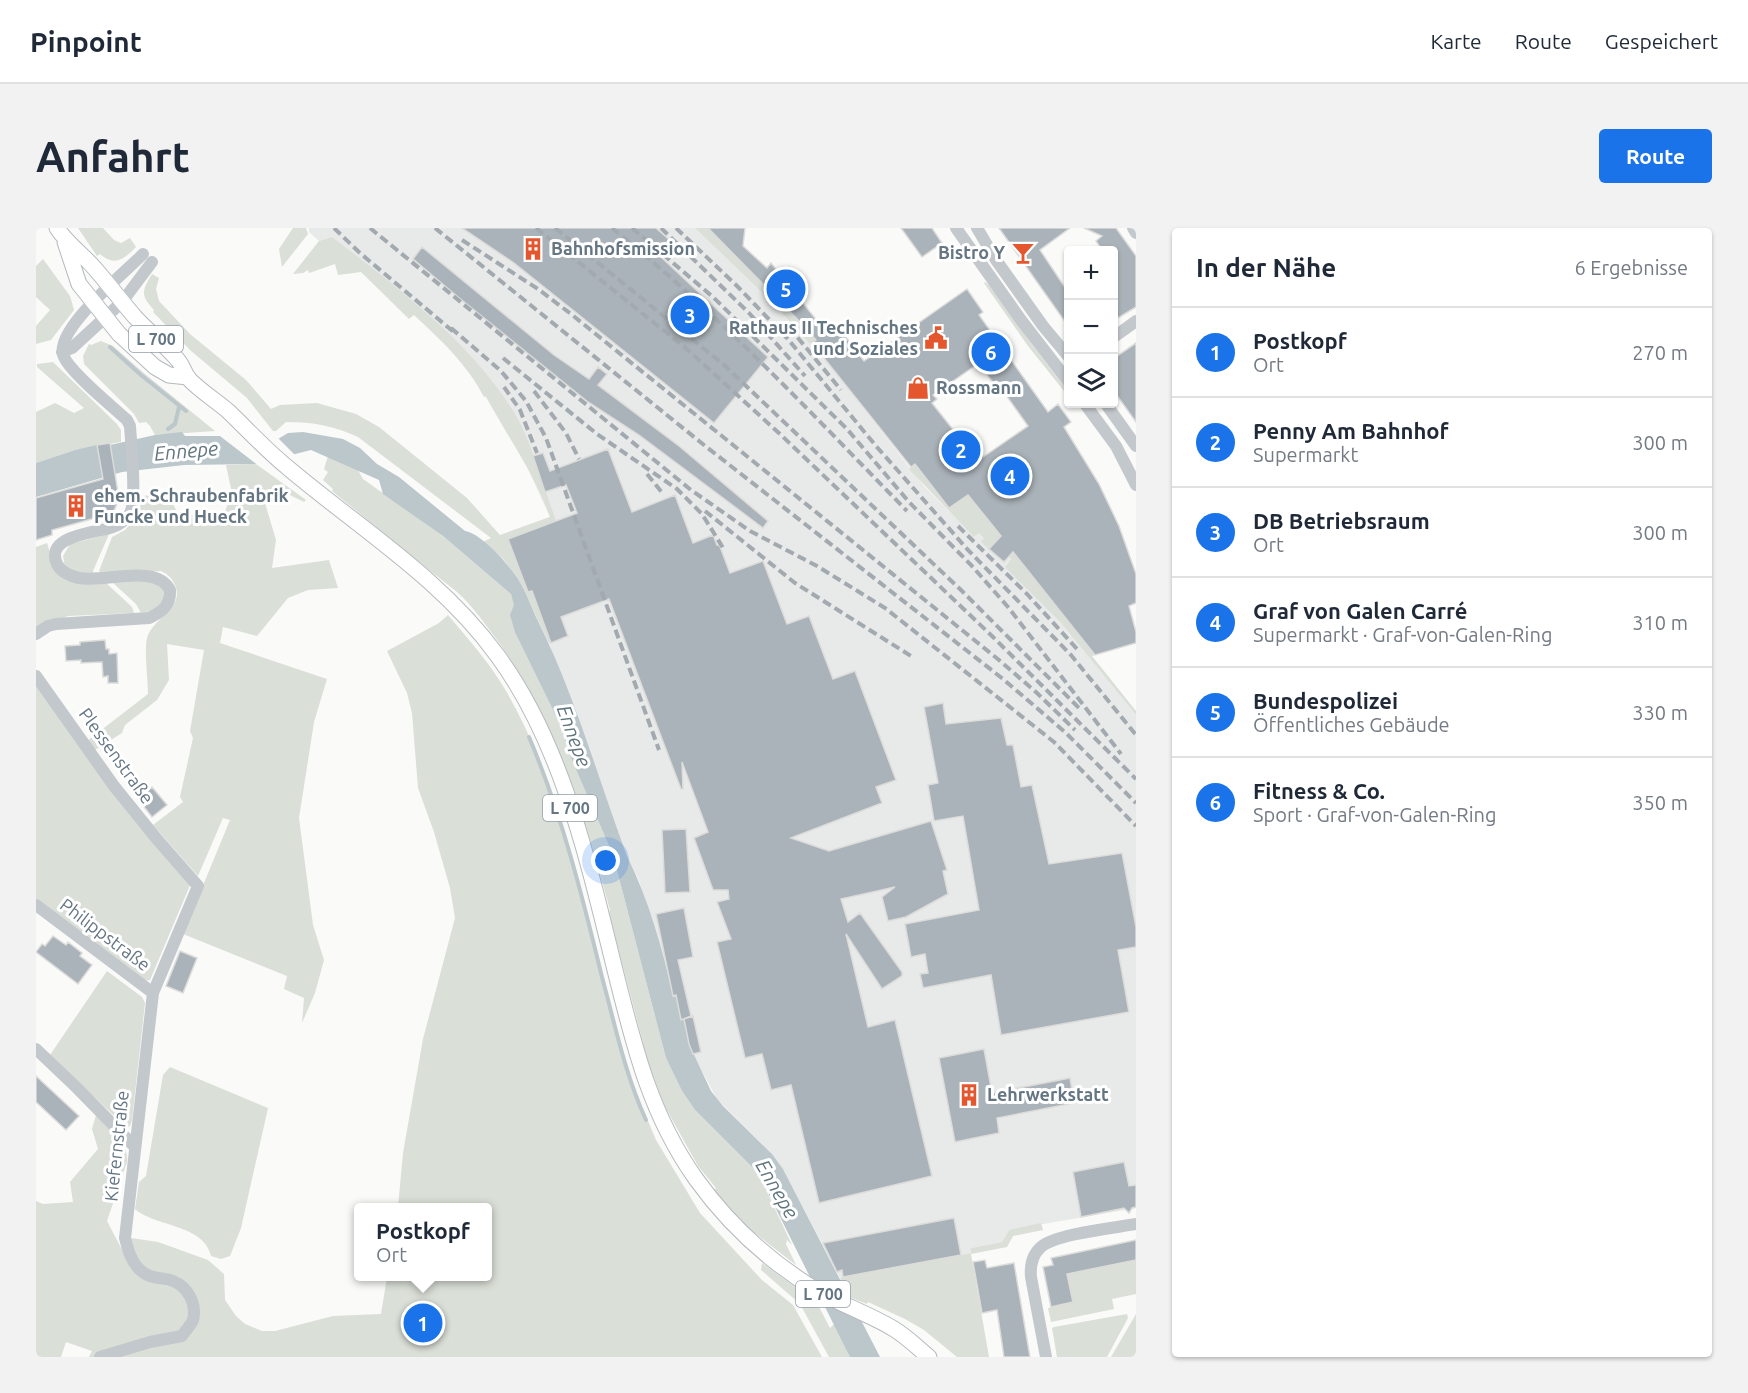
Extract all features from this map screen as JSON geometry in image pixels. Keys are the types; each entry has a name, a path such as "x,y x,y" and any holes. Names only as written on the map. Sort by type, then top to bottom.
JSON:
{"main road":[{"name":"L 700","path":"61,235 96,269 122,302 180,362 188,377 230,413 287,468 444,594 498,656 519,688 549,751 583,846 639,1065 656,1110 674,1143 697,1180 737,1228 775,1261 816,1290 897,1331 929,1357"},
{"name":"L 700","path":"61,235 79,284 119,334 155,367 169,375 188,377"}],"street":[{"path":"956,228 1026,327 1064,376"},
{"path":"977,228 996,260 1043,326 1066,354"},
{"path":"1133,228 1136,233"},
{"path":"36,634 56,624 149,618 158,614 169,602 170,590 164,582 157,578 141,576 83,579 64,573 58,567 55,558 55,550 59,544 89,532 114,527 124,521 133,505 130,426 127,420 74,370 64,358 63,352 65,336 92,302 148,258 122,302 72,348 63,352"},
{"path":"1118,334 1136,321"},
{"path":"1088,408 1116,446 1136,484"},
{"path":"1109,408 1136,446"},
{"name":"Plessenstraße","path":"36,676 114,786 171,855"},
{"name":"Kiefernstraße","path":"100,1357 150,1342 182,1336 193,1320 192,1300 183,1288 172,1281 154,1279 140,1269 130,1258 125,1238 153,993 198,886 171,855"},
{"name":"Philippstraße","path":"36,905 153,993"},
{"path":"36,1049 134,1146"},
{"path":"1046,1357 1030,1277 1034,1256 1042,1246 1058,1239 1136,1224"}],"shaded area":[{"path":"78,228 103,228 114,240 121,243 130,238 136,247 115,261 100,254 97,256"},
{"path":"293,228 306,228 308,234 282,267 279,249"},
{"path":"309,228 695,228 771,301 810,344 812,343 924,486 975,537 978,532 1011,560 1005,566 1061,623 1136,715 1136,1208 1009,1230 1002,1242 971,1248 971,1253 840,1278 783,1169 772,1154 717,1099 695,1058 689,1044 684,1019 681,1020 676,996 673,996 656,931 638,878 627,857 549,643 528,601 483,542 550,517 527,467 475,379 447,346 332,237 319,241 309,232"},
{"path":"695,228 708,228 816,340 810,344 771,301"},
{"path":"332,237 382,275 456,340 498,388 515,414 532,452 556,521 508,539 528,592 532,591 551,643 519,580 503,558 483,542 491,538 358,437 332,427 306,423 286,422 273,431 247,398 190,350 153,312 154,310 146,300 144,293 152,274 159,278 156,289 159,301 190,334 246,380 271,409 280,405 317,403 356,414 379,427 467,498 500,535 550,517 528,469 486,396 484,397 470,374 453,353 424,324 414,315 409,319 361,272 338,275 335,264 309,273 308,270 293,274 319,241"},
{"path":"43,259 70,296 74,310 51,340 36,344 36,326 50,310 36,297 36,266"},
{"path":"984,283 989,285 1064,386 1064,391 1028,346"},
{"path":"101,341 113,346 215,431 155,435 146,422 139,423 134,414 84,364 83,356 89,344"},
{"path":"53,362 117,424 121,430 121,442 75,450 36,463 36,412 55,403 74,413 84,408 37,367 37,364"},
{"path":"328,456 358,470 363,479 443,536 511,594 537,673 562,728 568,751 613,855 666,1058 682,1091 695,1110 758,1173 792,1245 787,1240 786,1244 796,1265 756,1234 754,1236 714,1190 716,1188 698,1166 664,1105 648,1062 610,910 578,802 551,733 516,668 474,610 458,593 332,491 333,489 323,480 328,472 324,469"},
{"path":"256,464 306,500 304,502 282,491 262,493 276,540 272,568 329,560 338,588 308,590 288,598 257,636 223,627 220,643 327,679 314,722 299,818 313,925 324,960 315,993 302,1023 304,998 284,989 287,976 183,934 230,820 223,818 198,876 153,825 183,802 180,797 193,738 190,731 204,650 167,644 169,680 157,700 125,725 122,733 95,750 87,741 148,694 147,638 150,631 173,606 177,592 169,576 161,571 103,575 99,571 112,537 125,530 139,514 142,496 168,494 179,516 224,514 232,493 226,465"},
{"path":"915,464 949,508 968,495 1095,655 1092,656 1136,711 1136,715 1061,623 1005,567 1011,559 1000,550 991,547 989,549 981,542 984,538 979,533 974,537 909,469"},
{"path":"109,534 93,571 94,575 79,575 65,567 63,556 70,544"},
{"path":"47,543 55,568 105,582 132,607 134,613 68,616 36,630 36,547"},
{"path":"145,580 162,586 166,597 155,610 141,613 136,604 112,582"},
{"path":"448,615 500,681 539,758 574,867 625,1068 645,1121 648,1121 656,1140 700,1213 762,1280 793,1305 822,1357 89,1357 92,1351 66,1342 61,1357 36,1357 36,1201 43,1204 73,1202 70,1182 98,1149 92,1129 96,1115 118,1136 127,1155 127,1162 107,1221 130,1265 156,1283 181,1289 194,1324 196,1297 136,1263 131,1238 158,1242 208,1260 224,1274 225,1300 236,1316 245,1324 262,1331 275,1331 333,1316 381,1314 386,1281 492,1281 492,1203 398,1203 403,1153 423,1039 455,918 450,888 434,832 418,788 412,713 407,693 387,651 439,623"},
{"path":"36,682 191,883 150,980 144,981 36,899"},
{"path":"107,971 142,997 145,1003 132,1120 127,1128 50,1055"},
{"path":"170,1067 268,1108 241,1228 230,1256 221,1259 211,1256 207,1246 189,1232 144,1215 135,1209 139,1182 146,1176 163,1075"},
{"path":"1041,1223 1043,1230 1013,1236 1007,1247 971,1254 989,1357 957,1357 924,1330 905,1319 868,1302 867,1304 849,1297 840,1278 971,1253 971,1248 1002,1242 1009,1230"},
{"path":"1136,1260 1136,1294 1112,1299 1114,1309 1051,1322 1048,1308 1073,1302 1069,1282 1063,1275"},
{"path":"762,1263 817,1303 830,1328 835,1323 850,1357 829,1357 800,1304 761,1270"},
{"path":"1127,1314 1128,1318 1107,1357 1057,1357 1052,1328"},
{"path":"1136,1314 1136,1357 1111,1357"}],"water":[{"name":"Ennepe","path":"182,432 185,436 278,439 288,433 303,432 343,439 360,448 377,464 399,477 465,531 479,537 514,573 524,589 575,708 627,856 648,907 673,995 676,995 681,1019 684,1019 689,1044 711,1091 723,1106 772,1154 783,1169 880,1357 850,1357 758,1173 695,1110 682,1091 666,1058 613,855 568,751 562,728 515,632 510,615 514,605 511,594 443,536 383,494 379,480 311,450 256,464 184,465 122,472 36,497 36,463 97,445 110,445 155,435"}],"pier":[{"path":"36,228 68,228 43,257 36,246"},
{"path":"216,433 276,436 296,456 259,466"}],"building":[{"path":"462,228 656,228 673,243 661,257 768,357 714,423 514,263"},
{"path":"708,228 745,228 743,246 767,268 771,263 826,332 836,324 864,361 967,289 983,312 979,315 1048,412 1058,404 1071,422 1064,427 1099,484 1119,526 1136,574 1136,603 1129,606 1136,632 1136,643 1095,655 1013,552 1004,562 989,549 1001,536 968,495 949,508 915,464 911,467 812,343 816,340","holes":["979,363 993,383 996,381 1028,426 983,457 971,442 966,446 932,403 937,399 933,395"]},
{"path":"901,228 932,228 942,243 922,257"},
{"path":"999,228 1070,228 1040,250 1064,286 1064,320"},
{"path":"1084,228 1116,228 1136,256 1136,307 1118,318 1118,246 1099,246 1096,241 1102,236"},
{"path":"422,247 554,355 589,379 598,367 607,374 598,385 679,446 768,521 763,528 639,435 588,402 458,297 413,259"},
{"path":"1136,343 1136,422 1118,397 1118,356"},
{"name":"ehem. Schraubenfabrik Funcke und Hueck","path":"110,443 119,499 113,513 52,530 52,535 36,540 36,498 103,479 97,445"},
{"path":"608,449 632,512 675,495 693,543 713,535 717,545 719,544 730,573 763,561 787,624 809,616 833,679 855,671 896,780 876,787 882,803 791,838 829,851 931,821 947,870 943,871 948,894 906,917 888,921 882,897 895,887 841,899 848,922 860,913 902,972 902,976 882,989 846,934 868,1027 895,1020 932,1176 819,1203 791,1085 771,1090 762,1054 745,1058 717,942 731,939 717,902 729,899 728,890 713,890 694,838 708,832 682,762 683,789 681,789 609,599 561,617 568,636 551,643 532,591 528,592 508,539 577,513 566,485 545,492 533,456 543,453 550,471"},
{"path":"105,640 109,654 117,653 118,683 108,683 108,676 103,677 102,662 66,661 65,646"},
{"path":"943,703 946,724 1001,718 1007,745 1013,745 1021,787 1032,785 1049,864 1122,853 1136,927 1136,947 1118,950 1129,1012 1001,1035 991,975 923,988 920,974 928,973 925,954 911,957 905,924 979,910 963,816 934,821 928,785 938,783 924,707"},
{"path":"152,787 167,805 152,817 138,799"},
{"path":"686,829 690,892 665,893 662,830"},
{"path":"684,908 693,957 678,960 691,1016 681,1020 676,995 673,996 656,914"},
{"path":"53,936 66,945 68,942 82,953 80,956 92,965 78,984 36,952"},
{"path":"180,951 197,958 183,993 166,986"},
{"path":"693,1016 701,1052 693,1054 684,1019"},
{"name":"Lehrwerkstatt","path":"984,1049 992,1093 1070,1078 1074,1103 997,1118 999,1133 955,1142 939,1058"},
{"path":"36,1076 79,1116 66,1130 36,1102"},
{"path":"1124,1162 1129,1186 1136,1185 1136,1207 1132,1208 1129,1213 1124,1208 1081,1217 1073,1172"},
{"path":"954,1218 961,1255 843,1277 842,1270 837,1272 823,1243"},
{"path":"1136,1240 1136,1260 1067,1274 1073,1302 1051,1307 1043,1267 1053,1265 1051,1258"},
{"path":"985,1260 987,1268 1014,1263 1030,1357 1004,1357 997,1310 982,1313 973,1262"}],"waterway":[{"path":"110,347 186,411"},
{"path":"168,429 175,424 179,407"},
{"path":"529,737 552,796 579,886 621,1049 646,1120"}],"railway":[{"path":"334,228 360,253 456,334"},
{"path":"370,228 691,490 750,531 817,566 885,608 1054,742 1136,826"},
{"path":"435,228 704,445 1003,679 1066,733 1136,803"},
{"path":"536,228 688,350 781,435 992,636 1136,779"},
{"path":"555,228 724,365 962,591 1081,710"},
{"path":"612,228 727,329 907,511"},
{"path":"632,228 713,297 847,429 909,502 972,566 1008,607 1121,754"},
{"path":"661,228 749,313 805,376"},
{"path":"676,228 787,338 876,446 968,550 1071,655 1136,735"},
{"path":"462,240 538,289 571,314 999,660 1075,730"},
{"path":"789,327 841,390"},
{"path":"451,328 501,371 526,401 546,438 659,750"},
{"path":"503,358 597,434 677,489 702,514 725,551"},
{"path":"504,387 520,410 537,453"},
{"path":"534,391 566,433 579,459"},
{"path":"647,474 664,495"},
{"path":"705,511 795,583 911,656"},
{"path":"958,526 1027,594 1077,649"}],"place":[{"name":"Bahnhofsmission","path":"533,249"},
{"name":"Bistro Y","path":"1023,253"},
{"name":"Bundespolizei","path":"786,289"},
{"name":"DB Betriebsraum","path":"690,315"},
{"name":"Rathaus II Technisches und Soziales","path":"936,338"},
{"name":"Fitness & Co.","path":"991,352"},
{"name":"Rossmann","path":"918,388"},
{"name":"Penny Am Bahnhof","path":"961,450"},
{"name":"Graf von Galen Carré","path":"1010,476"},
{"name":"ehem. Schraubenfabrik Funcke und Hueck","path":"76,506"},
{"name":"Lehrwerkstatt","path":"969,1095"},
{"name":"Postkopf","path":"423,1323"}]}
